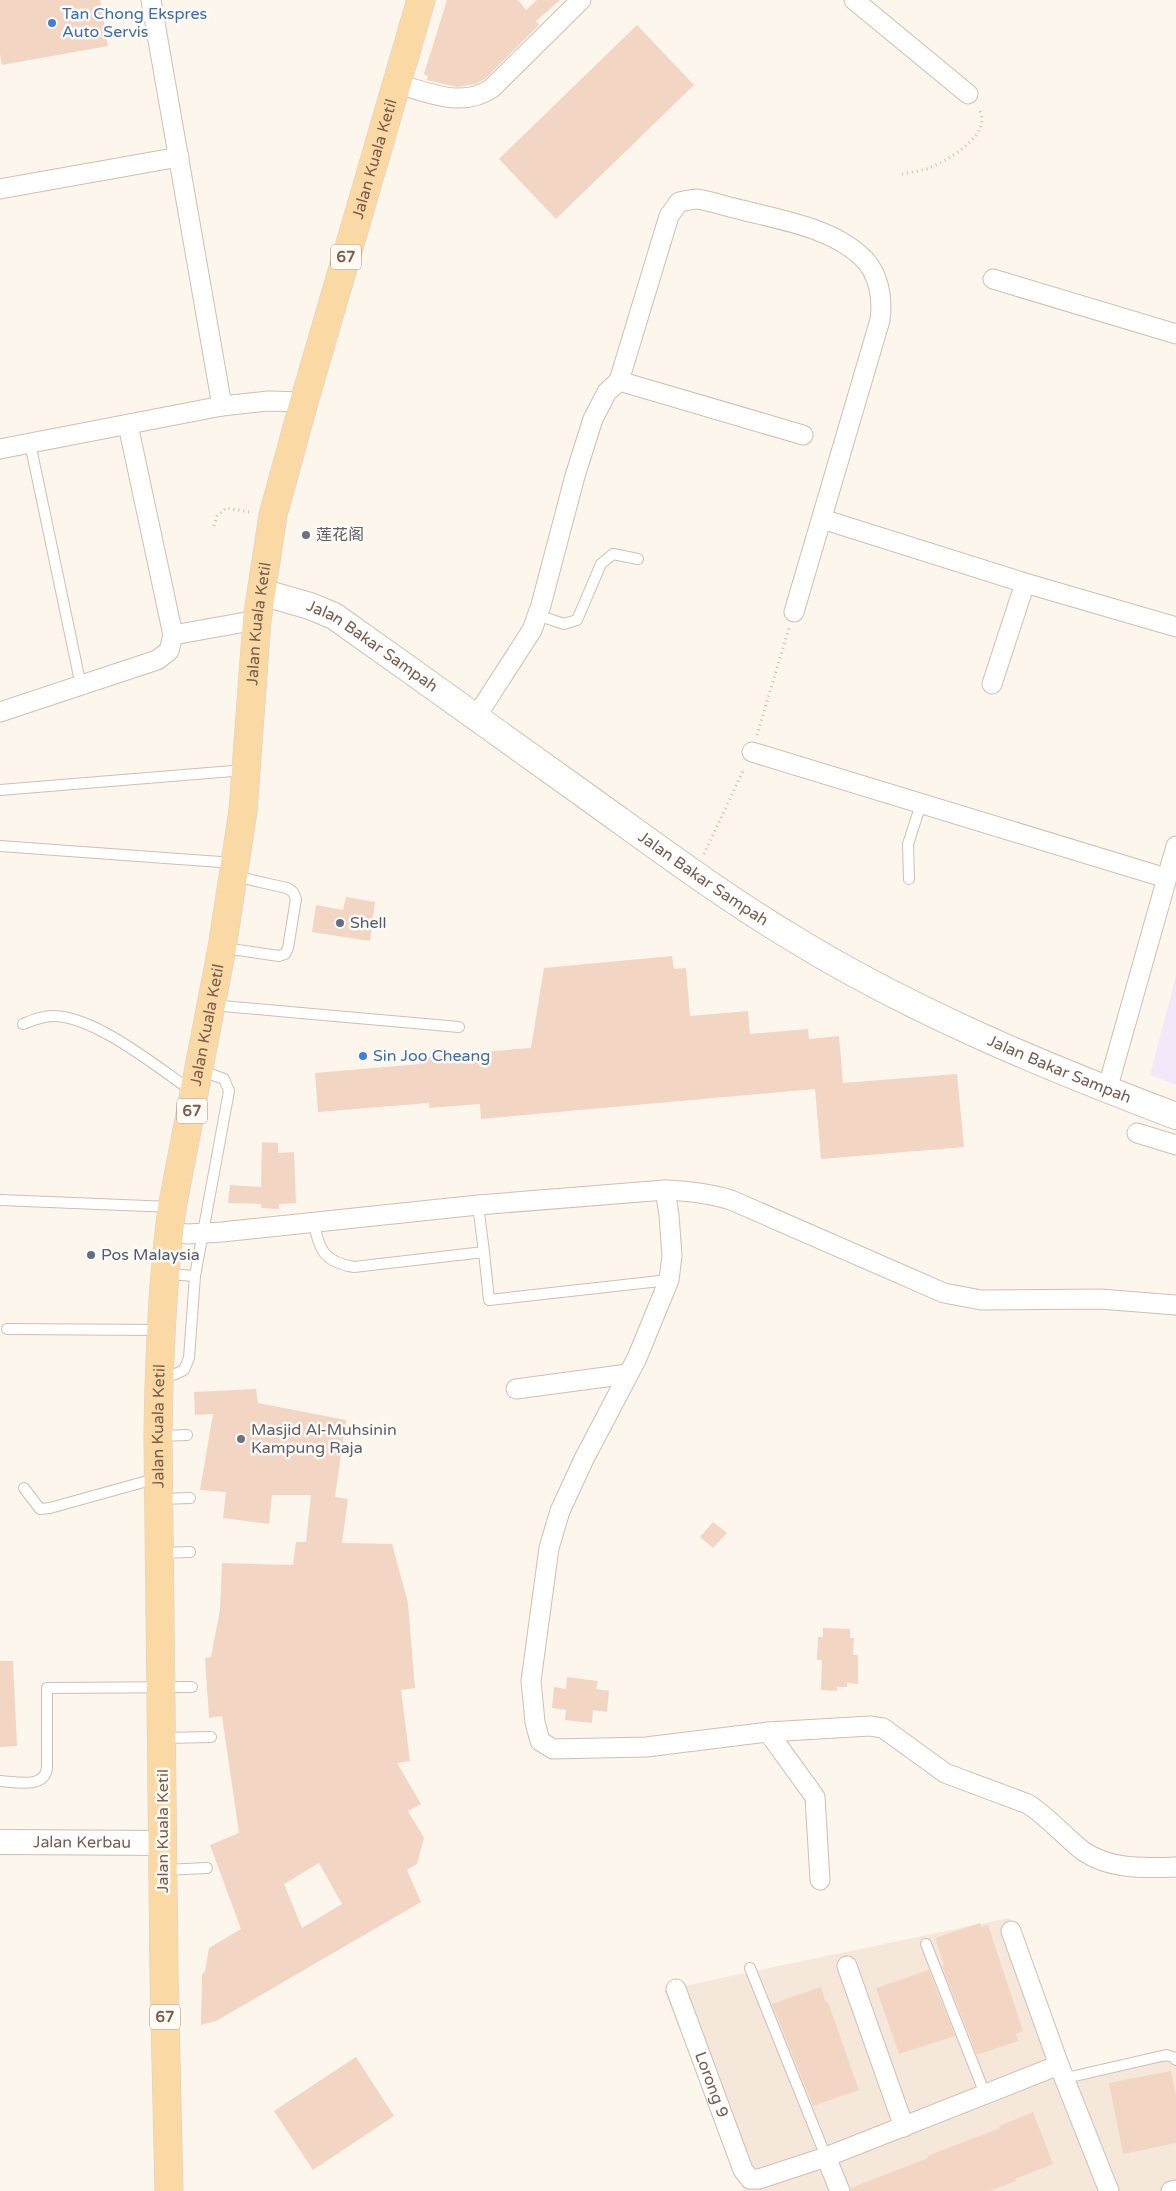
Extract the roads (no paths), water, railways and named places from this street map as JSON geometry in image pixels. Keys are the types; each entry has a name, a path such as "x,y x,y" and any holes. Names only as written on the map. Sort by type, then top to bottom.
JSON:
{"main road":[{"name":"Jalan Kuala Ketil","path":"170,2191 158,1436 158,1376 164,1274 171,1220 222,948 243,811 257,620 273,515 421,0"},
{"name":"Jalan Bakar Sampah","path":"261,592 310,606 334,616 694,874 792,938 903,999 1000,1044 1107,1090 1176,1116"}],"street":[{"path":"151,0 222,406"},
{"path":"397,84 449,98 462,99 482,95 492,88 582,0"},
{"path":"854,0 968,94"},
{"path":"0,189 179,157"},
{"path":"476,717 532,630 593,419 607,392 619,381 669,216 679,202 696,199 766,216 824,234 846,245 862,257 873,271 880,290 882,304 880,320 794,612"},
{"path":"993,278 1176,334"},
{"path":"619,381 803,435"},
{"path":"0,449 222,406 268,402 304,402"},
{"path":"0,712 157,660 169,651 173,636 128,425"},
{"path":"822,519 1025,583 1176,627"},
{"path":"992,684 1025,583"},
{"path":"173,636 257,620"},
{"path":"752,752 1166,878"},
{"path":"1107,1090 1176,846"},
{"path":"1137,1133 1176,1146"},
{"path":"171,1220 203,1234 478,1206 665,1190 694,1191 732,1200 944,1293 981,1300 1100,1299 1176,1305"},
{"path":"665,1190 672,1256 669,1280 637,1358 580,1468 560,1512 549,1548 531,1681 535,1722 540,1741 553,1749 646,1748 768,1732 870,1726 883,1728 944,1773 1028,1804 1040,1812 1084,1851 1104,1862 1132,1868 1176,1867"},
{"path":"516,1389 628,1374"},
{"path":"768,1732 815,1797 820,1880"},
{"name":"Jalan Kerbau","path":"0,1842 164,1843"},
{"path":"1011,1931 1062,2071 1109,2191"},
{"path":"847,1966 904,2127"},
{"name":"Lorong 9","path":"676,1989 743,2170 750,2179 759,2179 826,2157"},
{"path":"840,2191 826,2157 985,2094 1062,2071"},
{"path":"1172,2191 1176,2190"}],"lane":[{"path":"30,444 81,686"},
{"path":"537,615 564,624 577,620 601,564 614,554 638,559"},
{"path":"0,790 246,770"},
{"path":"909,879 908,844 921,804"},
{"path":"0,846 234,870 287,888 293,892 296,899 288,948 285,954 279,956 222,948"},
{"path":"211,1005 459,1027"},
{"path":"23,1024 39,1017 54,1016 90,1025 197,1081 224,1078 228,1091 217,1162 195,1276 189,1358 184,1370 173,1375 158,1376"},
{"path":"0,1200 171,1220"},
{"path":"478,1206 489,1300 669,1280"},
{"path":"314,1223 317,1238 325,1256 338,1264 354,1267 484,1252"},
{"path":"164,1274 195,1276"},
{"path":"7,1329 161,1330"},
{"path":"158,1436 188,1435"},
{"path":"24,1488 40,1509 159,1488 190,1498"},
{"path":"160,1552 190,1552"},
{"path":"0,1781 33,1782 45,1776 47,1767 47,1688 192,1687"},
{"path":"162,1738 211,1737"},
{"path":"164,1870 207,1868"},
{"path":"926,1944 985,2094"},
{"path":"750,1968 826,2157"},
{"path":"1062,2071 1166,2055 1176,2060"}],"place":[{"name":"Tan Chong Ekspres Auto Servis","path":"52,23"},
{"name":"莲花阁","path":"306,535"},
{"name":"Shell","path":"340,923"},
{"name":"Sin Joo Cheang","path":"363,1056"},
{"name":"Pos Malaysia","path":"91,1255"},
{"name":"Masjid Al-Muhsinin Kampung Raja","path":"241,1439"}]}
